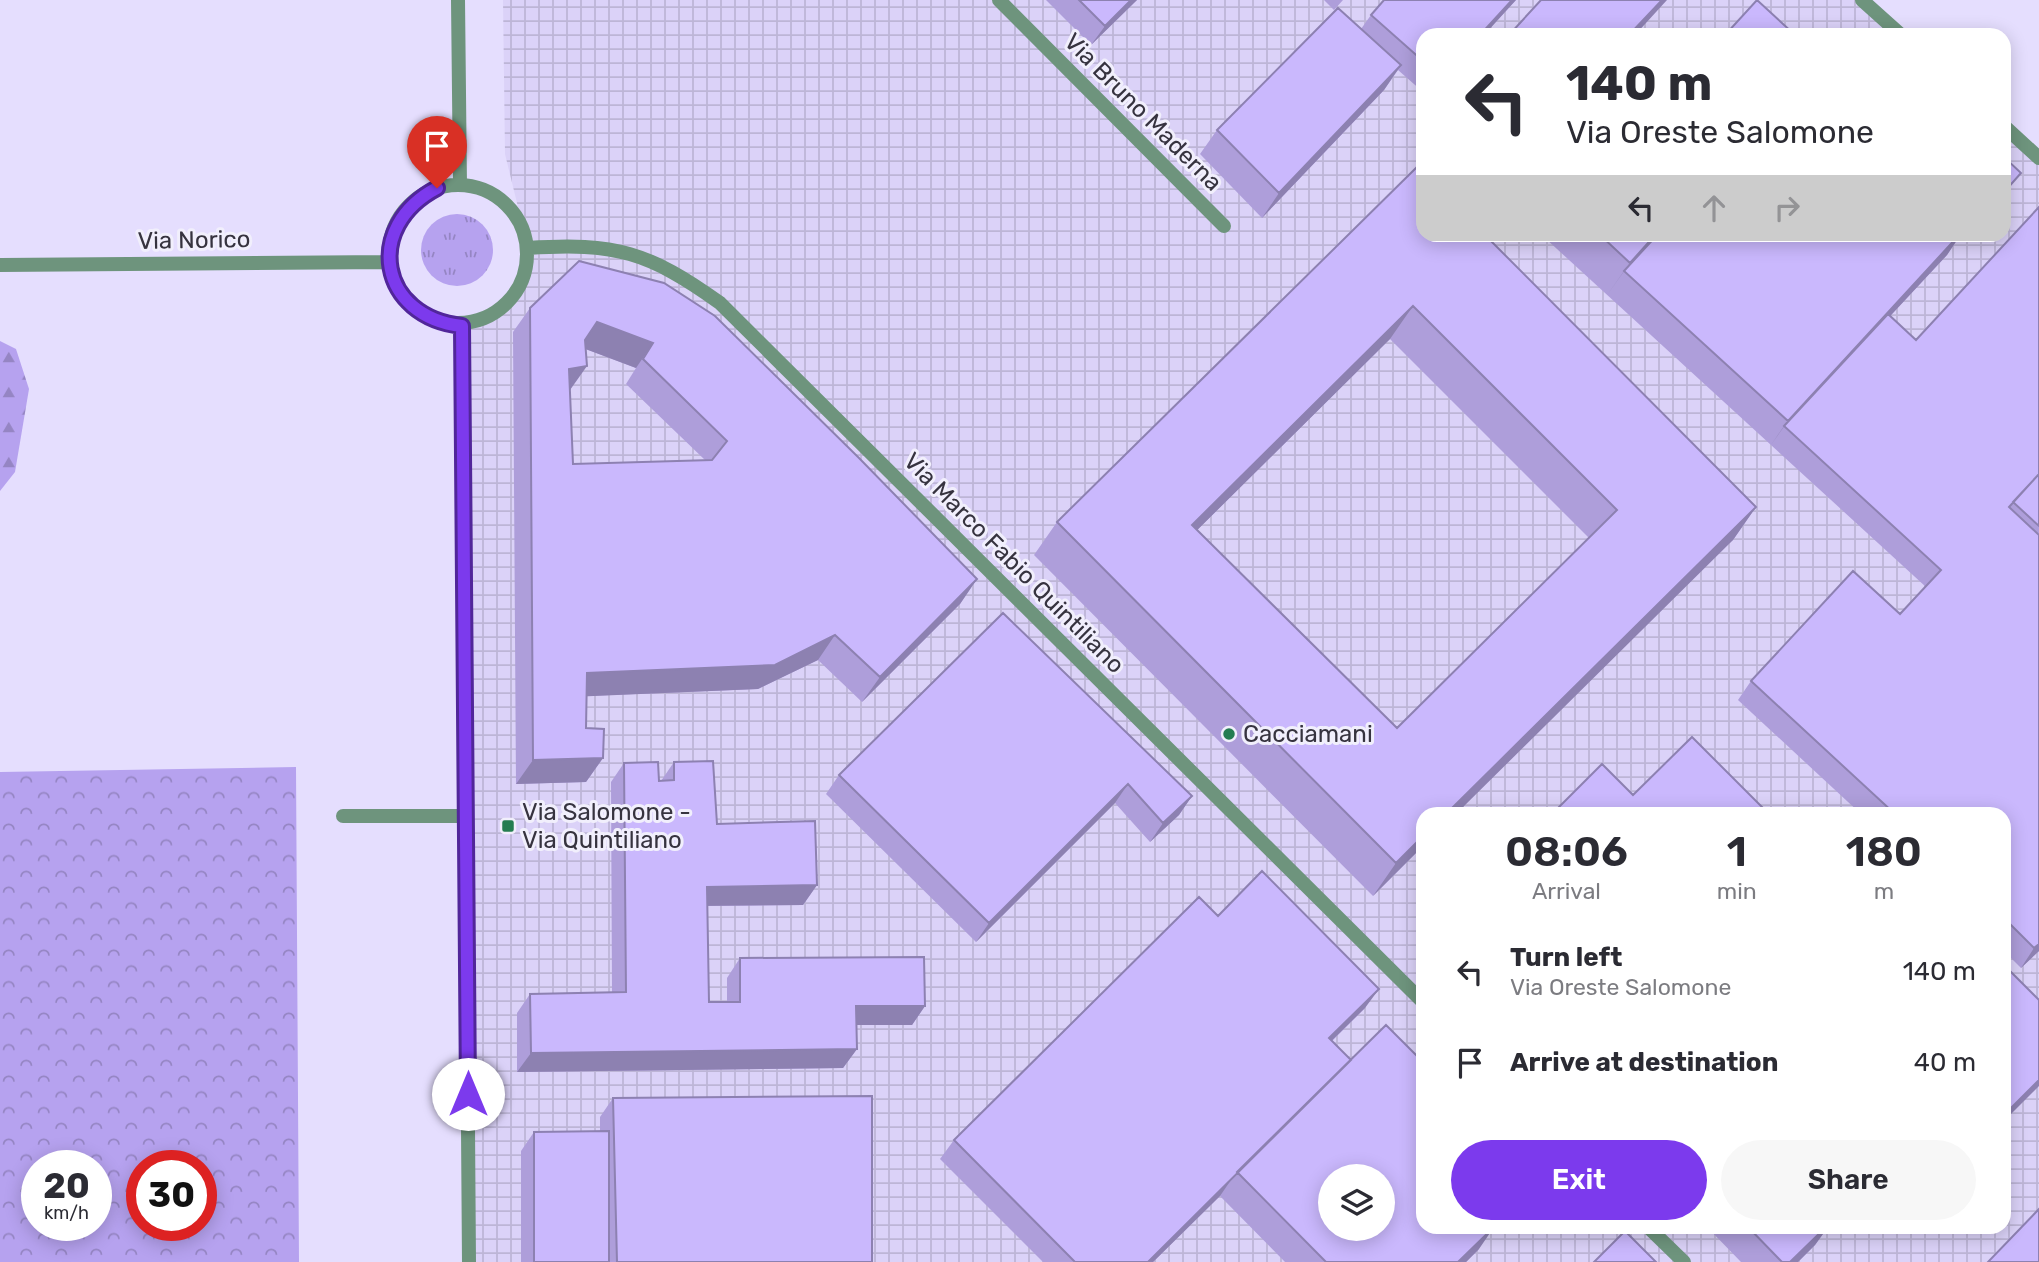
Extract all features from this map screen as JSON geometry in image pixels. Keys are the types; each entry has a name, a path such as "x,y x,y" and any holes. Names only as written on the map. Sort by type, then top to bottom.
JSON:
{"street":[{"path":"458,0 460,185"},
{"name":"Via Bruno Maderna","path":"999,0 1224,226"},
{"path":"1862,0 1893,28"},
{"path":"2011,132 2039,158"},
{"path":"460,185 481,189 499,198 514,213 528,247 524,273 515,292 501,308 462,326 422,313 406,299 395,282 389,262 390,238 400,216 416,199 437,188 460,185"},
{"name":"Via Marco Fabio Quintiliano","path":"528,247 600,246 635,254 664,267 720,303 1416,995"},
{"name":"Via Norico","path":"0,265 389,262"},
{"path":"462,326 469,1262"},
{"path":"343,816 466,816"},
{"path":"1655,1234 1684,1262"}],"shaded area":[{"path":"503,0 1869,0 1899,28 1416,28 1416,242 2011,242 2011,128 2039,153 2039,1262 469,1262 462,325 501,308 515,292 524,273 528,248 505,154"}],"green space":[{"path":"457,214 477,220 487,230 493,250 487,270 477,280 457,286 437,280 427,270 421,250 427,230 437,220"},
{"path":"0,341 16,349 29,389 15,472 0,491"},
{"path":"296,767 299,1262 0,1262 0,772"}],"building":[{"path":"1079,0 1131,0 1105,26"},
{"path":"1384,0 1512,0 1486,28 1416,28 1416,55 1371,15"},
{"path":"1541,0 1662,0 1636,28 1515,28"},
{"path":"1757,0 1787,28 1731,28"},
{"path":"1338,8 1401,65 1279,193 1217,130"},
{"path":"2011,164 2021,173 2011,184"},
{"path":"1416,168 1416,242 1492,242 1756,507 1453,807 1416,807 1416,843 1396,863 1057,522","holes":["1413,306 1617,510 1397,728 1192,525"]},
{"path":"2039,207 2039,474 2009,507 2039,535 2039,944 2034,948 2011,925 2011,807 1887,807 1751,681 1853,571 1900,614 1941,570 1784,426 1888,314 1916,340 2007,242 2011,242 2011,237"},
{"path":"1608,242 1649,242 1630,263"},
{"path":"1651,242 1953,242 1788,421 1624,271"},
{"path":"579,261 664,283 715,316 977,579 880,677 835,635 775,665 587,673 586,728 604,729 603,758 533,760 530,308","holes":["597,322 653,343 643,359 727,441 712,460 573,464 569,369 587,366 585,340"]},
{"path":"2039,474 2039,526 2013,502"},
{"path":"1003,613 1192,796 1163,823 1128,784 989,923 839,775"},
{"path":"1692,737 1762,807 1559,807 1602,764 1633,795"},
{"path":"713,761 717,824 815,821 817,885 707,887 709,1002 740,1002 740,958 924,957 925,1006 856,1006 857,1049 531,1053 530,994 626,992 624,763 658,762 659,781 674,780 674,762"},
{"path":"1262,871 1379,989 1329,1038 1351,1060 1148,1262 1075,1262 954,1140 1199,897 1218,916"},
{"path":"2011,972 2039,1000 2039,1080 2011,1108"},
{"path":"1386,1025 1416,1055 1416,1234 1487,1234 1458,1262 1326,1262 1237,1172"},
{"path":"872,1096 872,1262 617,1262 613,1098"},
{"path":"609,1131 609,1262 534,1262 534,1132"},
{"path":"2039,1209 2039,1262 1988,1262"},
{"path":"1622,1234 1628,1234 1656,1262 1594,1262"},
{"path":"1755,1234 1819,1234 1790,1262 1782,1262"}],"place":[{"name":"Cacciamani","path":"1229,734"},
{"name":"Via Salomone - Via Quintiliano","path":"508,826"}],"route":[{"path":"437,188 416,199 400,216 390,238 389,262 395,282 406,299 422,313 462,326 468,1094"}]}
